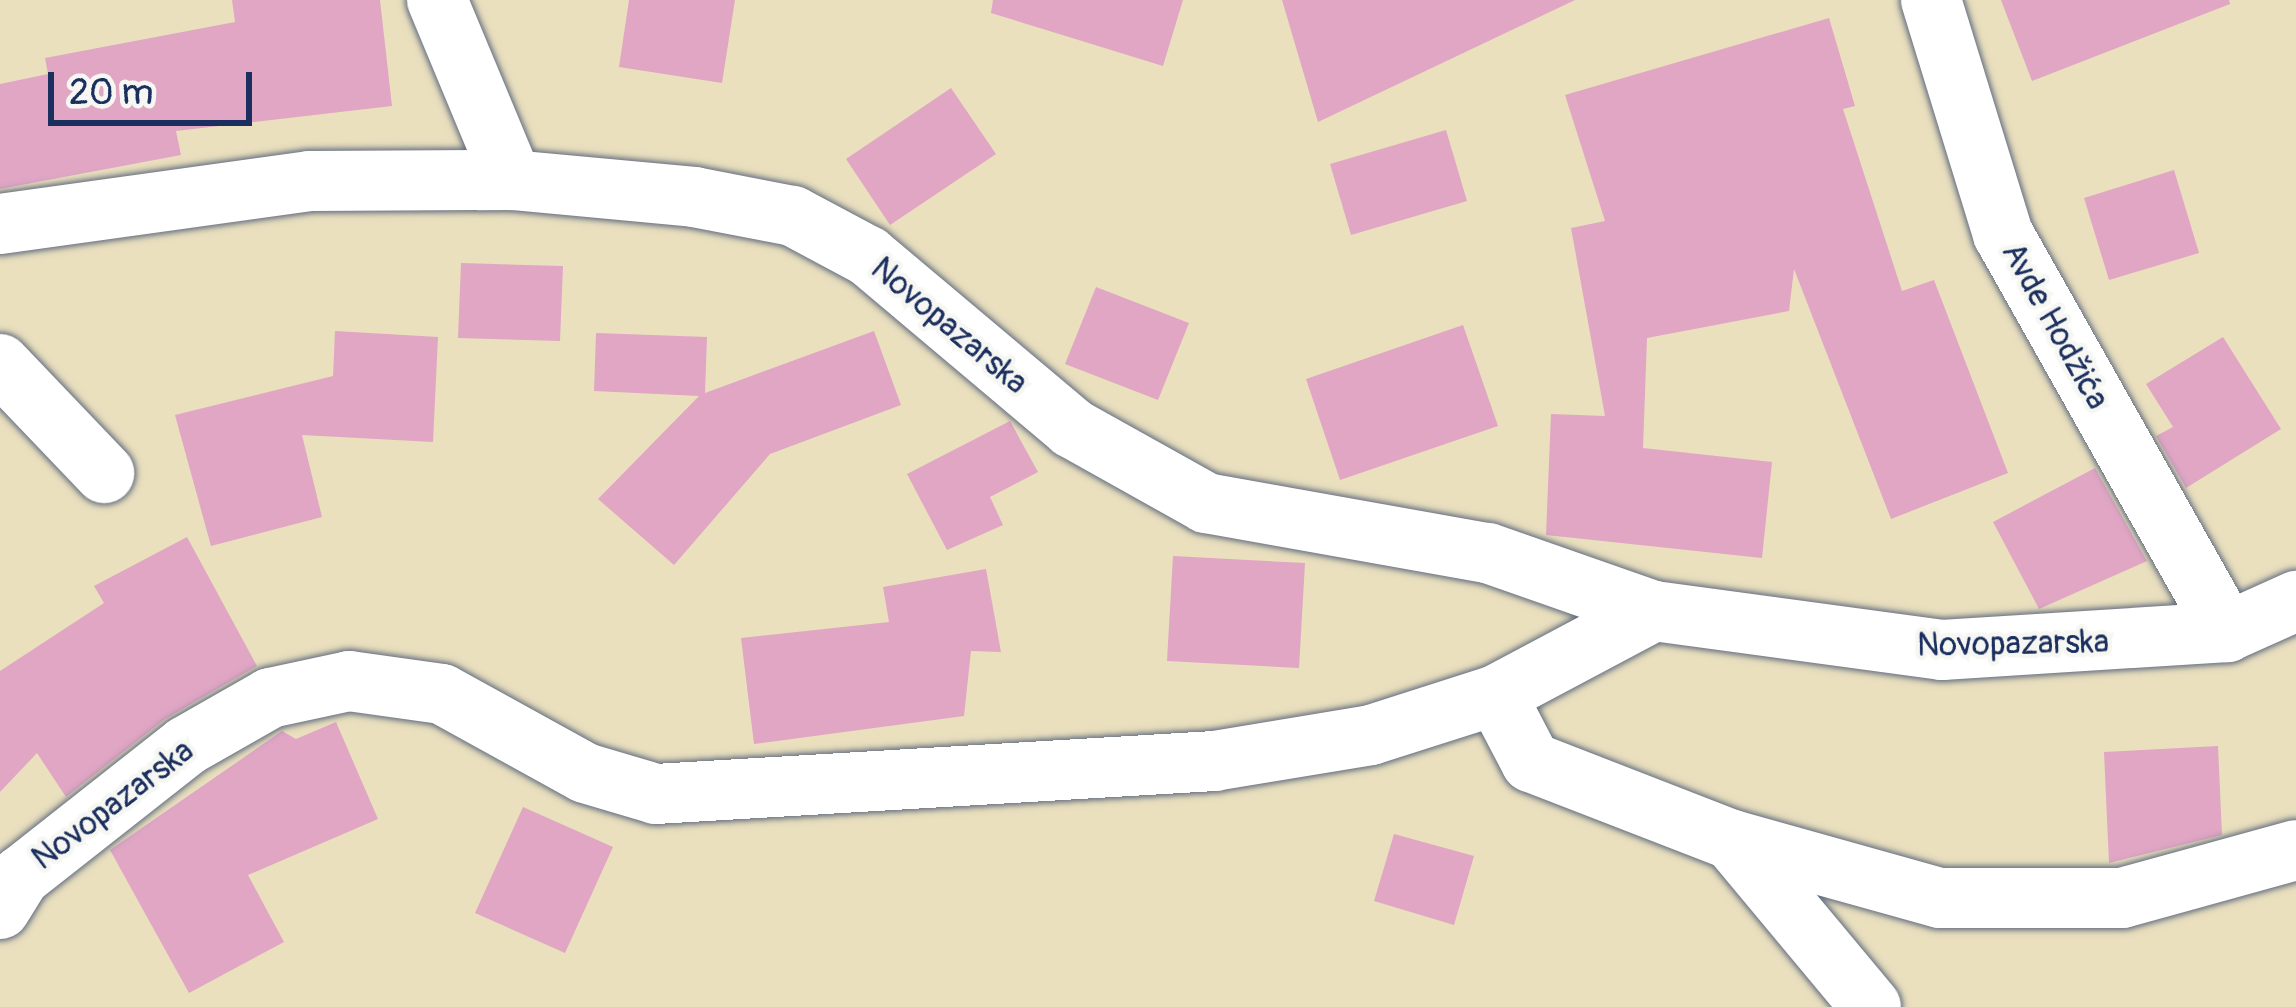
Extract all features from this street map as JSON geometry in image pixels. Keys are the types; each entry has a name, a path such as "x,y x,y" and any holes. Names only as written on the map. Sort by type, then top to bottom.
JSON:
{"street":[{"path":"437,0 512,180"},
{"name":"Avde Hodžića","path":"1931,0 2003,234 2228,632"},
{"name":"Novopazarska","path":"0,224 310,181 512,180 793,216 868,256 1072,428 1206,503 1488,553 1654,611 1942,650 2228,632 2296,602"},
{"path":"0,364 104,473"},
{"name":"Novopazarska","path":"0,909 75,829 187,746 270,698 349,681 442,694 585,773 656,794 1214,761 1371,735 1496,695 1654,611"},
{"path":"1496,695 1514,745 1542,770 1858,881 2014,906 2122,898 2296,850"},
{"path":"1732,840 1871,1007"}],"building":[{"path":"232,0 380,0 392,106 176,131 181,155 0,189 0,84 48,74 45,58 235,22"},
{"path":"629,0 735,0 722,83 619,67"},
{"path":"993,0 1183,0 1163,66 991,13"},
{"path":"1282,0 1575,0 1318,122"},
{"path":"2001,0 2229,0 2230,4 2032,81"},
{"path":"1829,18 1855,106 1843,109 1902,291 1934,280 2008,473 1891,519 1794,269 1789,311 1647,338 1643,448 1772,462 1762,558 1546,535 1551,414 1605,416 1571,228 1605,221 1565,95"},
{"path":"951,88 996,154 890,225 846,159"},
{"path":"1446,130 1467,201 1351,235 1330,164"},
{"path":"2174,170 2199,253 2109,280 2084,198"},
{"path":"461,263 563,266 560,341 458,338"},
{"path":"1096,287 1189,323 1158,400 1065,364"},
{"path":"1463,325 1498,426 1340,480 1306,379"},
{"path":"335,331 438,337 433,442 302,435 322,517 211,546 175,415 333,376"},
{"path":"874,331 901,405 770,454 674,565 598,499 699,396 594,391 596,333 707,337 705,393"},
{"path":"2223,337 2281,429 2186,488 2156,436 2173,427 2146,384"},
{"path":"1010,421 1038,472 990,497 1003,525 947,550 907,474"},
{"path":"2095,468 2147,561 2039,609 1993,522"},
{"path":"187,537 257,666 165,719 66,797 37,753 0,792 0,671 104,603 94,586"},
{"path":"1173,556 1305,563 1299,668 1167,661"},
{"path":"986,569 1001,652 971,651 964,716 754,744 741,638 889,622 883,587"},
{"path":"336,722 378,819 248,875 284,942 189,993 110,850 282,731 296,739"},
{"path":"2218,746 2222,835 2109,863 2104,752"},
{"path":"523,807 613,847 565,953 475,913"},
{"path":"1394,834 1474,856 1454,925 1374,901"}]}
